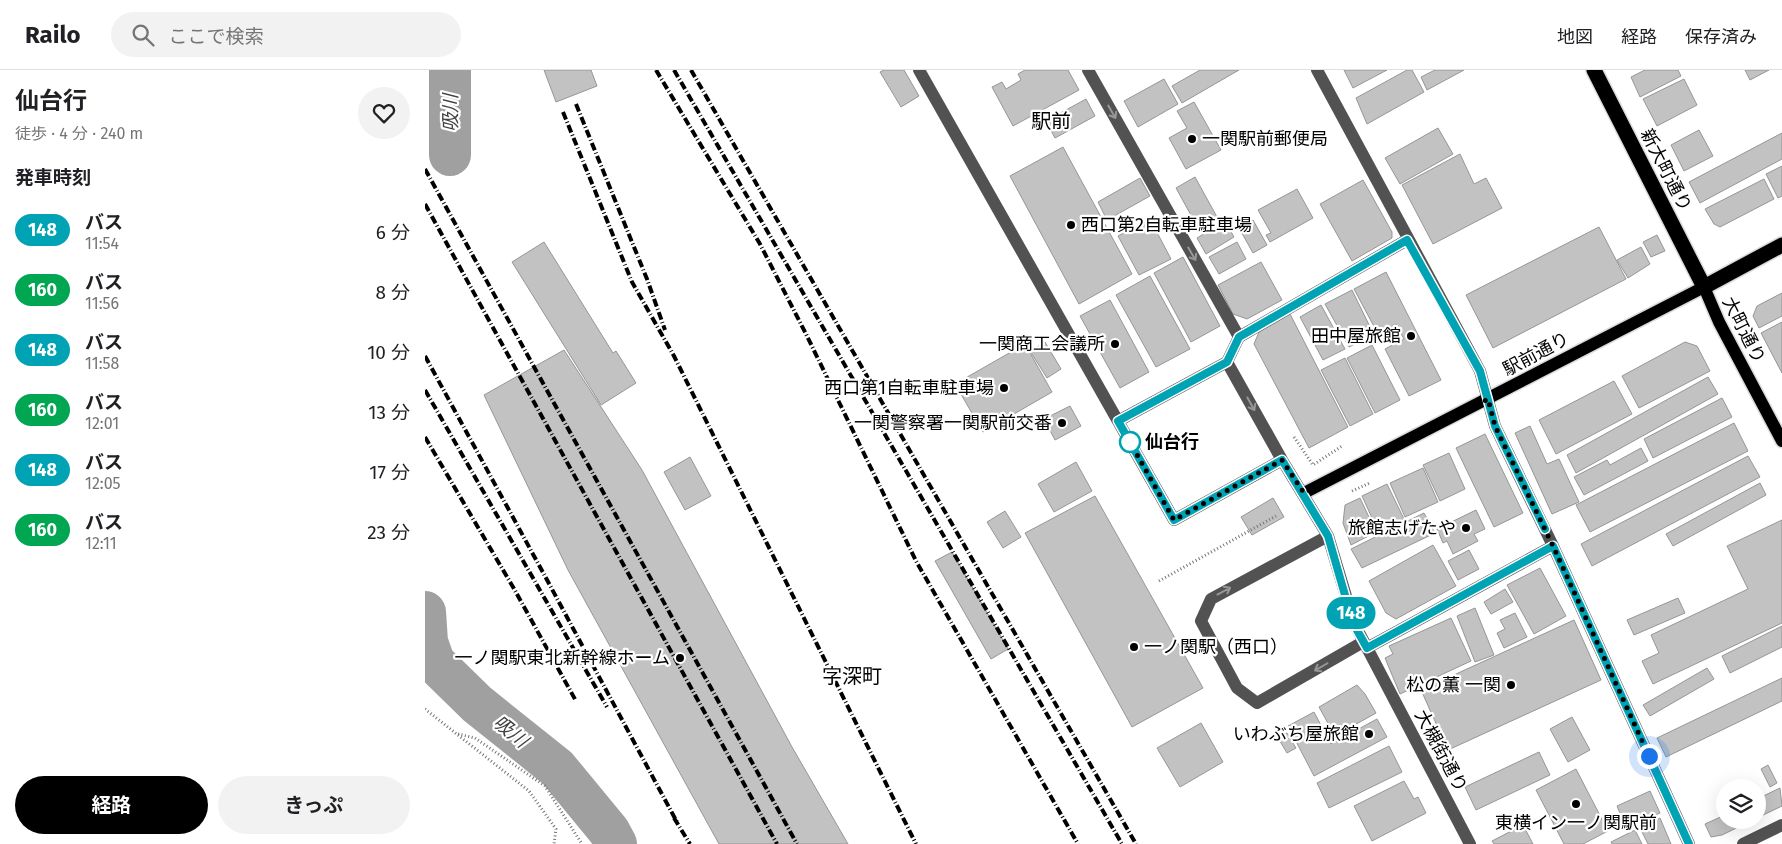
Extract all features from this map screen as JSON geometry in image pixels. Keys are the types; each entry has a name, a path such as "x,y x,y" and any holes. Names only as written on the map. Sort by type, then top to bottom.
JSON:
{"highway":[{"name":"新大町通り","path":"1594,70 1704,287"},
{"path":"1704,287 1782,244"}],"main road":[{"name":"駅前通り","path":"1304,493 1704,287"},
{"name":"大町通り","path":"1704,287 1719,322 1782,441"}],"street":[{"path":"919,70 1174,520 1282,460"},
{"path":"1088,70 1239,337"},
{"path":"1317,70 1407,240 1480,371 1495,426 1553,546 1689,844"},
{"path":"1118,421 1227,362 1239,337 1407,240"},
{"name":"大槻街通り","path":"1227,362 1282,460 1304,493 1328,536 1353,623 1470,844"},
{"path":"1328,536 1211,598 1201,621 1237,688 1257,703 1553,546"},
{"path":"1743,844 1782,825"}],"path":[{"path":"1294,437 1313,465 1342,446"},
{"path":"1346,494 1370,483"},
{"path":"1159,581 1276,516"},
{"path":"425,709 529,791 556,830 554,844"},
{"path":"456,734 475,738 545,786 582,844"}],"building":[{"path":"544,70 591,70 597,86 556,102"},
{"path":"884,70 904,70 919,96 901,107 880,72"},
{"path":"1025,70 1068,70 1079,90 1013,126 992,87 1002,82 1006,89 1021,80 1018,74"},
{"path":"1200,70 1239,70 1182,103 1172,86"},
{"path":"1344,70 1387,70 1353,88"},
{"path":"1407,70 1412,70 1424,92 1367,124 1356,98"},
{"path":"1435,70 1464,70 1427,90 1421,77"},
{"path":"1645,70 1678,70 1681,76 1640,97 1631,77"},
{"path":"1745,70 1769,70 1750,80"},
{"path":"1164,79 1178,104 1138,127 1124,101"},
{"path":"1684,79 1697,105 1657,126 1643,99"},
{"path":"1086,99 1095,116 1055,138 1046,121"},
{"name":"一関駅前郵便局","path":"1194,102 1221,150 1186,169 1169,138 1187,128 1177,111"},
{"path":"1438,128 1453,154 1400,184 1385,158"},
{"path":"1699,130 1713,156 1684,171 1671,145"},
{"path":"1782,133 1782,159 1700,203 1689,182"},
{"name":"西口第2自転車駐車場","path":"1063,147 1132,274 1079,304 1010,176"},
{"path":"1460,154 1474,184 1486,178 1502,208 1433,244 1402,185"},
{"path":"1782,166 1782,196 1778,198 1766,174"},
{"path":"1195,177 1217,217 1198,228 1176,188"},
{"path":"1140,178 1150,196 1107,220 1098,202"},
{"path":"1764,179 1774,199 1720,227 1714,224 1705,209"},
{"path":"1363,180 1392,232 1392,238 1352,261 1320,204"},
{"path":"1297,189 1313,218 1270,242 1266,235 1271,233 1258,210"},
{"path":"1150,219 1171,259 1139,275 1118,236"},
{"path":"1253,220 1267,245 1253,253 1239,228"},
{"path":"1225,221 1234,237 1206,254 1197,238"},
{"path":"1599,227 1626,279 1493,348 1466,295"},
{"path":"1657,235 1665,251 1651,257 1643,242"},
{"path":"544,242 613,353 616,351 636,383 601,405 512,262"},
{"path":"1237,242 1246,259 1219,274 1209,257"},
{"path":"1641,247 1650,264 1628,278 1617,260"},
{"path":"1183,257 1220,326 1191,342 1154,273"},
{"path":"1261,262 1282,300 1247,319 1233,314 1218,285"},
{"name":"田中屋旅館","path":"1386,272 1441,380 1409,396 1385,349 1404,339 1396,324 1378,334 1354,289"},
{"path":"1150,276 1190,349 1156,367 1116,295"},
{"path":"1352,290 1374,335 1349,347 1325,304"},
{"path":"1782,293 1782,316 1759,328 1753,316 1757,306"},
{"name":"一関商工会議所","path":"1110,300 1149,372 1120,388 1080,316"},
{"path":"1321,305 1345,349 1323,360 1300,317"},
{"path":"1290,314 1348,427 1309,448 1254,344 1259,332"},
{"path":"1782,322 1782,373 1761,333"},
{"path":"1045,342 1061,369 1047,378 1030,351"},
{"path":"1685,342 1697,346 1710,371 1639,408 1622,376"},
{"name":"西口第1自転車駐車場","path":"1025,344 1052,392 983,432 955,384"},
{"path":"1372,345 1400,400 1375,413 1347,358"},
{"name":"一ノ関駅東北新幹線ホーム","path":"564,350 642,470 792,747 848,844 719,844 568,570 484,395"},
{"path":"1345,358 1373,414 1350,426 1321,370"},
{"path":"1708,377 1718,394 1576,473 1567,455"},
{"path":"1614,381 1632,414 1556,454 1539,420"},
{"path":"1722,398 1732,417 1653,458 1644,439"},
{"name":"一関警察署一関駅前交番","path":"1070,406 1081,426 1055,440 1044,419"},
{"path":"1734,423 1748,451 1590,532 1576,505"},
{"path":"1530,426 1547,464 1559,459 1579,502 1552,514 1515,433"},
{"path":"1485,434 1523,513 1494,527 1456,448"},
{"path":"1641,448 1648,461 1584,495 1574,477 1607,460 1610,465"},
{"path":"1449,453 1465,489 1440,501 1423,465"},
{"path":"1748,456 1760,477 1592,566 1581,544"},
{"path":"690,457 711,496 685,510 664,472"},
{"path":"1076,462 1092,491 1054,512 1038,484"},
{"path":"1423,468 1438,502 1405,517 1390,483"},
{"path":"1760,483 1766,495 1673,546 1666,534"},
{"path":"1387,484 1404,519 1378,531 1362,496"},
{"name":"一ノ関駅（西口）","path":"1095,496 1203,688 1132,727 1025,533"},
{"path":"1273,498 1284,517 1252,535 1241,517"},
{"path":"1360,498 1376,532 1351,545 1343,523 1345,505"},
{"path":"1476,510 1485,529 1474,534 1478,541 1453,554 1447,541 1443,543 1437,529"},
{"path":"1005,511 1021,537 1003,548 987,522"},
{"path":"1424,513 1435,533 1362,568 1351,549"},
{"path":"1782,520 1782,623 1653,684 1642,661 1659,653 1651,635 1748,589 1727,546"},
{"path":"1433,545 1456,586 1396,619 1386,613 1369,581"},
{"path":"1469,550 1479,569 1458,580 1448,561"},
{"path":"952,552 1008,649 991,659 935,561"},
{"path":"1540,568 1566,616 1534,634 1507,585"},
{"path":"1505,589 1513,602 1491,614 1484,602"},
{"path":"1678,598 1685,613 1634,635 1627,620"},
{"path":"1475,608 1494,655 1475,662 1457,616"},
{"path":"1515,613 1527,637 1504,648 1497,633 1505,629 1500,620"},
{"path":"1451,618 1471,661 1400,694 1385,658 1393,654 1389,646"},
{"name":"松の薫 一関","path":"1574,620 1601,680 1448,750 1421,690"},
{"path":"1782,626 1782,647 1730,673 1722,656"},
{"path":"1707,668 1714,679 1650,716 1643,705"},
{"path":"1782,678 1782,701 1666,757 1657,738"},
{"path":"1357,685 1365,694 1376,713 1335,736 1319,707"},
{"path":"1314,712 1331,744 1377,719 1387,737 1314,776 1288,726"},
{"path":"1572,717 1590,750 1568,762 1550,729"},
{"path":"1201,723 1223,762 1180,787 1157,748"},
{"path":"1287,733 1296,748 1287,753 1278,738"},
{"path":"1389,746 1402,772 1329,808 1317,783"},
{"path":"1539,752 1550,775 1476,810 1465,787"},
{"path":"1768,765 1777,783 1770,787 1761,769"},
{"path":"1576,769 1608,831 1583,844 1564,844 1536,790"},
{"path":"1404,781 1414,799 1418,797 1426,813 1372,841 1354,806"},
{"path":"1780,788 1782,806 1766,814 1766,795"},
{"path":"1650,791 1660,813 1626,828 1617,806"},
{"path":"1660,818 1671,844 1648,844 1640,828"},
{"path":"1716,819 1716,829 1734,829 1722,835 1711,837 1705,824"},
{"path":"1523,825 1533,844 1494,844 1492,841"},
{"path":"1635,830 1642,844 1612,844 1611,842"}],"waterway":[{"name":"吸川","path":"450,70 450,155"},
{"name":"吸川","path":"425,612 427,642 434,662 477,704 557,768 609,831 616,844"},
{"name":"吸川","path":"425,651 434,662"}],"railway":[{"path":"656,70 760,244 806,334 916,561 1078,844"},
{"path":"674,70 1122,844"},
{"path":"691,70 1136,844"},
{"path":"576,104 647,279 665,330"},
{"path":"563,112 632,282 674,356 916,844"},
{"path":"425,169 797,844"},
{"path":"425,204 777,844"},
{"path":"425,356 678,824"},
{"path":"425,390 607,707"},
{"path":"425,437 513,587 576,701"},
{"path":"674,818 690,844"}],"bus line":[{"name":"148","path":"1545,529 1495,426 1480,371 1407,240 1239,337 1227,362 1118,421 1174,520 1282,460 1304,493 1328,536 1353,623 1367,648 1553,546 1689,844"}],"place":[{"name":"一関駅前郵便局","path":"1192,139"},
{"name":"西口第2自転車駐車場","path":"1071,225"},
{"name":"田中屋旅館","path":"1411,336"},
{"name":"一関商工会議所","path":"1115,344"},
{"name":"西口第1自転車駐車場","path":"1004,388"},
{"name":"一関警察署一関駅前交番","path":"1062,423"},
{"name":"仙台行","path":"1130,442"},
{"name":"旅館志げたや","path":"1466,528"},
{"name":"一ノ関駅（西口）","path":"1134,647"},
{"name":"一ノ関駅東北新幹線ホーム","path":"680,658"},
{"name":"松の薫 一関","path":"1511,685"},
{"name":"いわぶち屋旅館","path":"1369,734"},
{"name":"東横イン一ノ関駅前","path":"1576,804"}],"district":[{"name":"駅前","path":"1051,121"},
{"name":"字深町","path":"852,676"}],"route":[{"path":"1130,442 1127,437 1174,520 1282,460 1304,493 1488,399 1495,426 1553,546 1649,756"}]}
